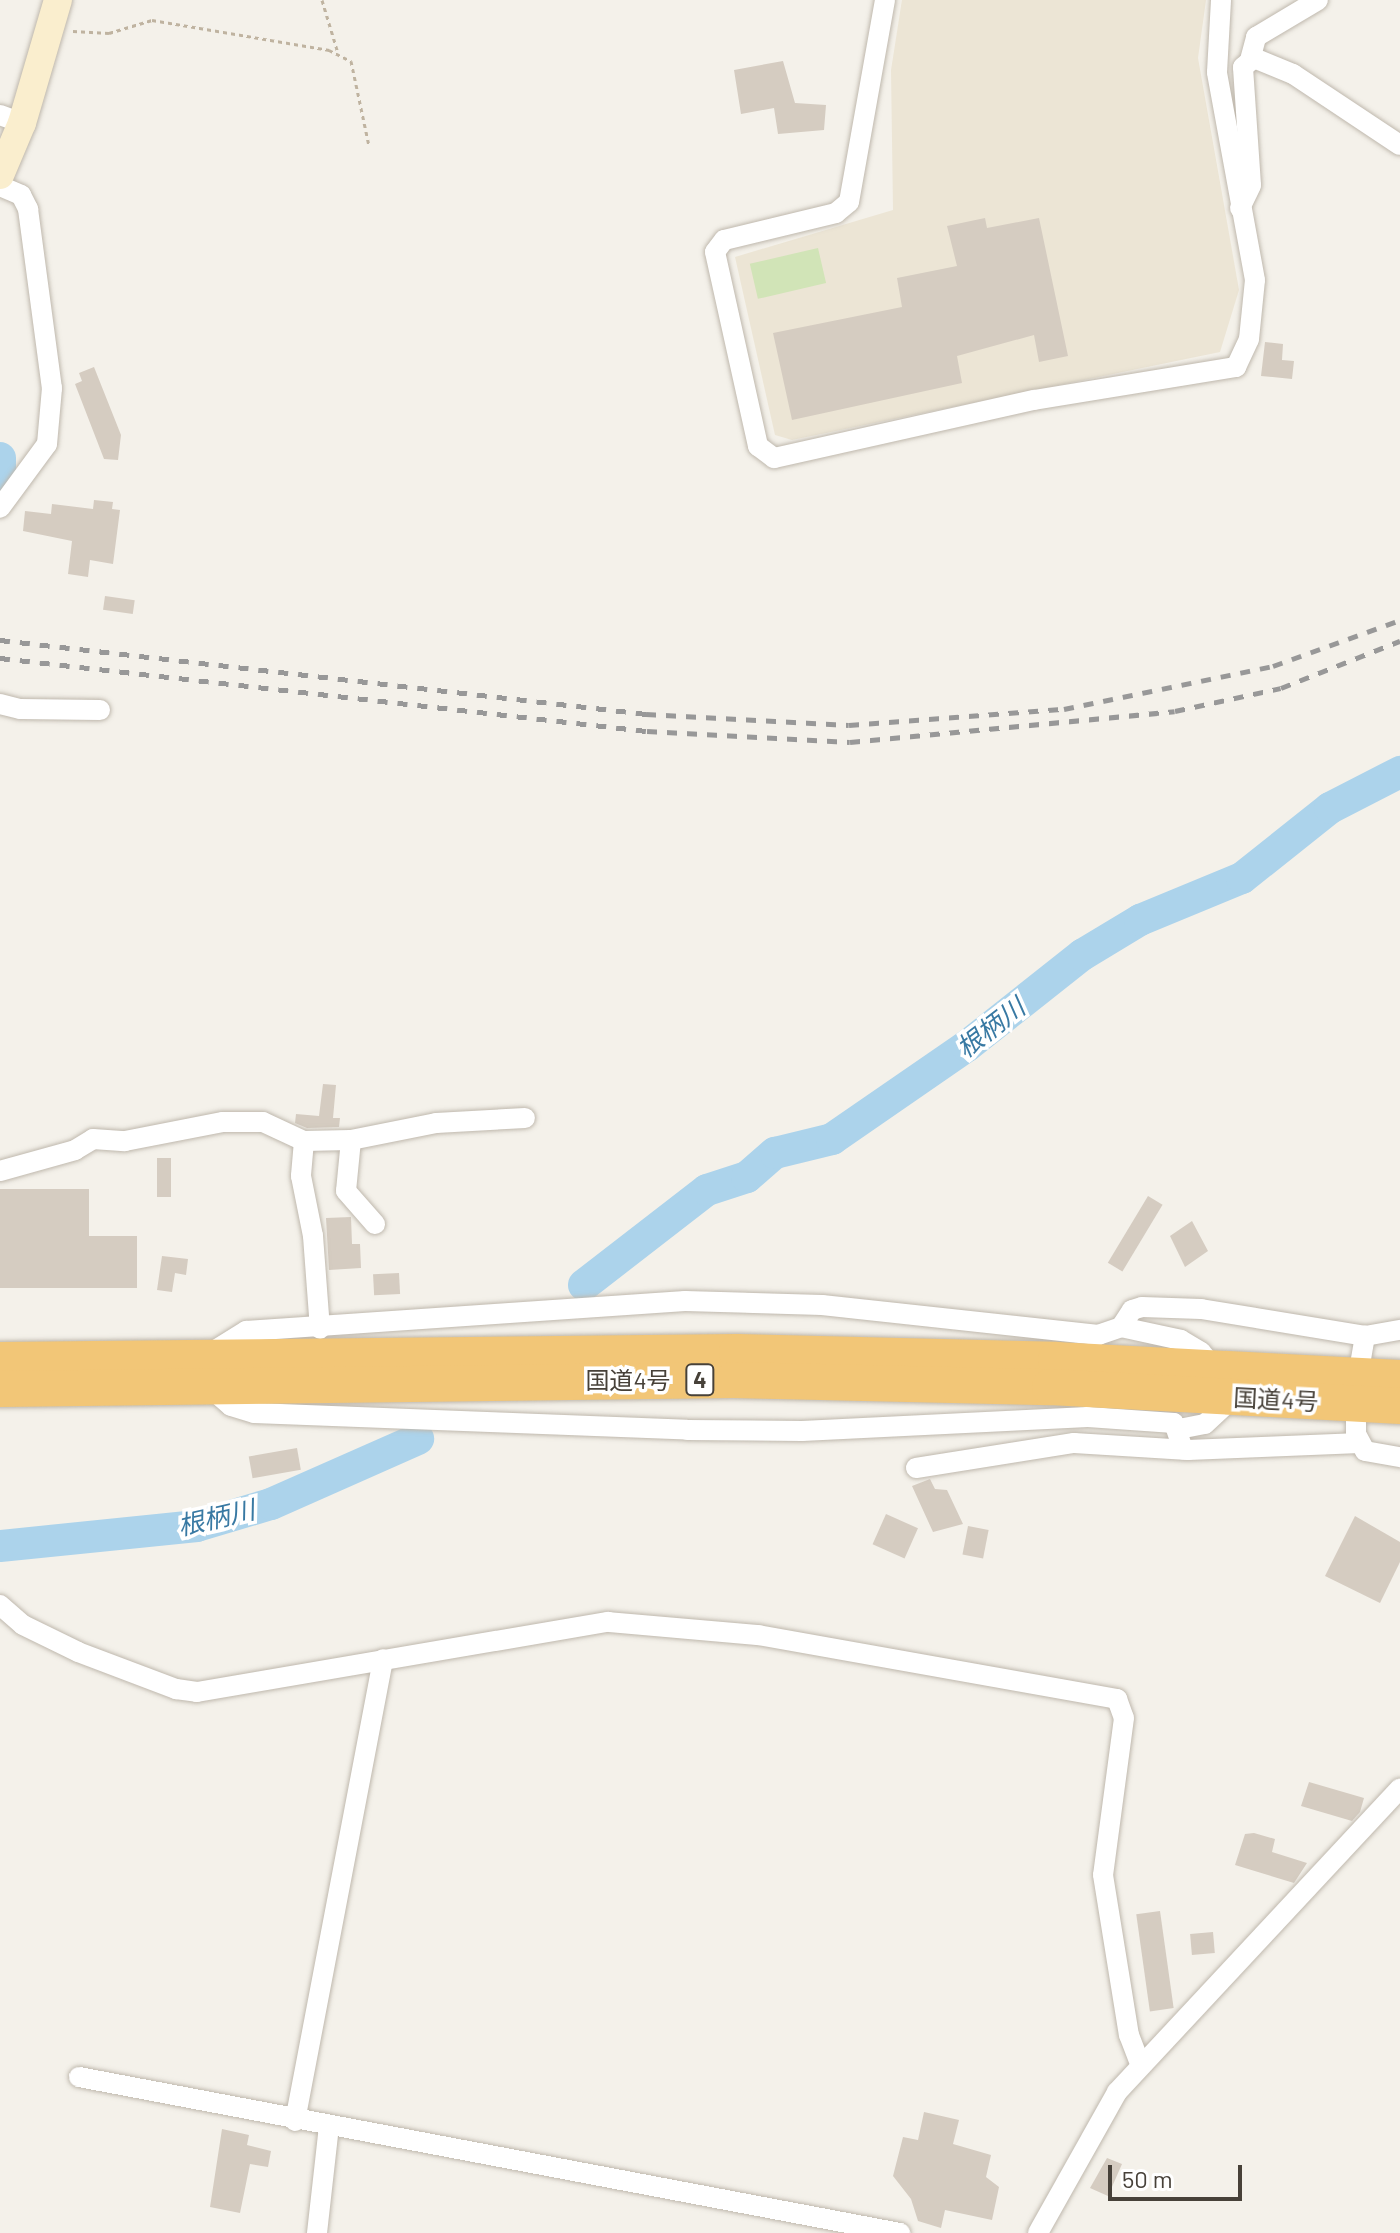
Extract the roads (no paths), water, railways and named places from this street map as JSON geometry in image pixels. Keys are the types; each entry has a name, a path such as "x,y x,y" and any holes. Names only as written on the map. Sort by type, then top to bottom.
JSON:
{"highway":[{"name":"国道4号","path":"0,1360 205,1371 733,1380 1224,1382 1357,1390 1400,1406"},
{"name":"国道4号","path":"0,1389 205,1371"},
{"name":"国道4号","path":"1357,1390 1400,1378"}],"street":[{"path":"0,175 11,119 53,28 58,0"},
{"path":"885,0 849,202 836,213 724,240 715,252 716,274 762,453 786,458 1020,403 1236,367 1249,339 1255,280 1240,208 1215,48 1221,0"},
{"path":"1240,208 1251,185 1242,72 1250,60 1256,37 1318,0"},
{"path":"1250,60 1263,59 1293,74 1400,145"},
{"path":"0,186 21,195 28,209 52,388 47,444 0,508"},
{"path":"0,704 20,709 100,710"},
{"path":"0,1171 75,1150 93,1139 125,1141 223,1122 263,1122 304,1141 351,1140 436,1123 525,1118"},
{"path":"351,1140 346,1191 375,1224"},
{"path":"304,1141 301,1176 313,1236 320,1329"},
{"path":"1179,1429 1205,1424 1224,1382 1201,1352 1181,1340 1121,1327 1098,1335 822,1305 685,1301 320,1329 246,1331 205,1371 231,1406 254,1413 741,1431 1088,1417 1174,1423 1179,1429 1183,1449"},
{"path":"1121,1327 1132,1310 1142,1307 1190,1309 1365,1336 1400,1330"},
{"path":"1365,1336 1357,1390 1360,1443 1365,1451 1400,1457"},
{"path":"916,1468 1074,1443 1183,1449 1360,1443"},
{"path":"0,1605 44,1636 176,1689 219,1691 586,1624 653,1623 758,1635 1117,1699 1124,1718 1103,1875 1129,2035 1140,2063"},
{"path":"295,2121 383,1659"},
{"path":"1038,2233 1100,2119 1140,2063 1400,1788"},
{"path":"79,2077 295,2121 900,2233"},
{"path":"317,2233 329,2126"}],"waterway":[{"path":"0,458 0,483"},
{"name":"根柄川","path":"584,1285 707,1190 747,1177 775,1153 832,1139 967,1046 1082,955 1140,920 1242,878 1330,808 1400,772"},
{"name":"根柄川","path":"0,1546 197,1526 271,1504 418,1439"}],"railway":[{"path":"0,640 646,714 849,725 1064,709 1273,666 1400,620"},
{"path":"0,658 647,731 850,742 1175,711 1281,688 1400,641"}]}
